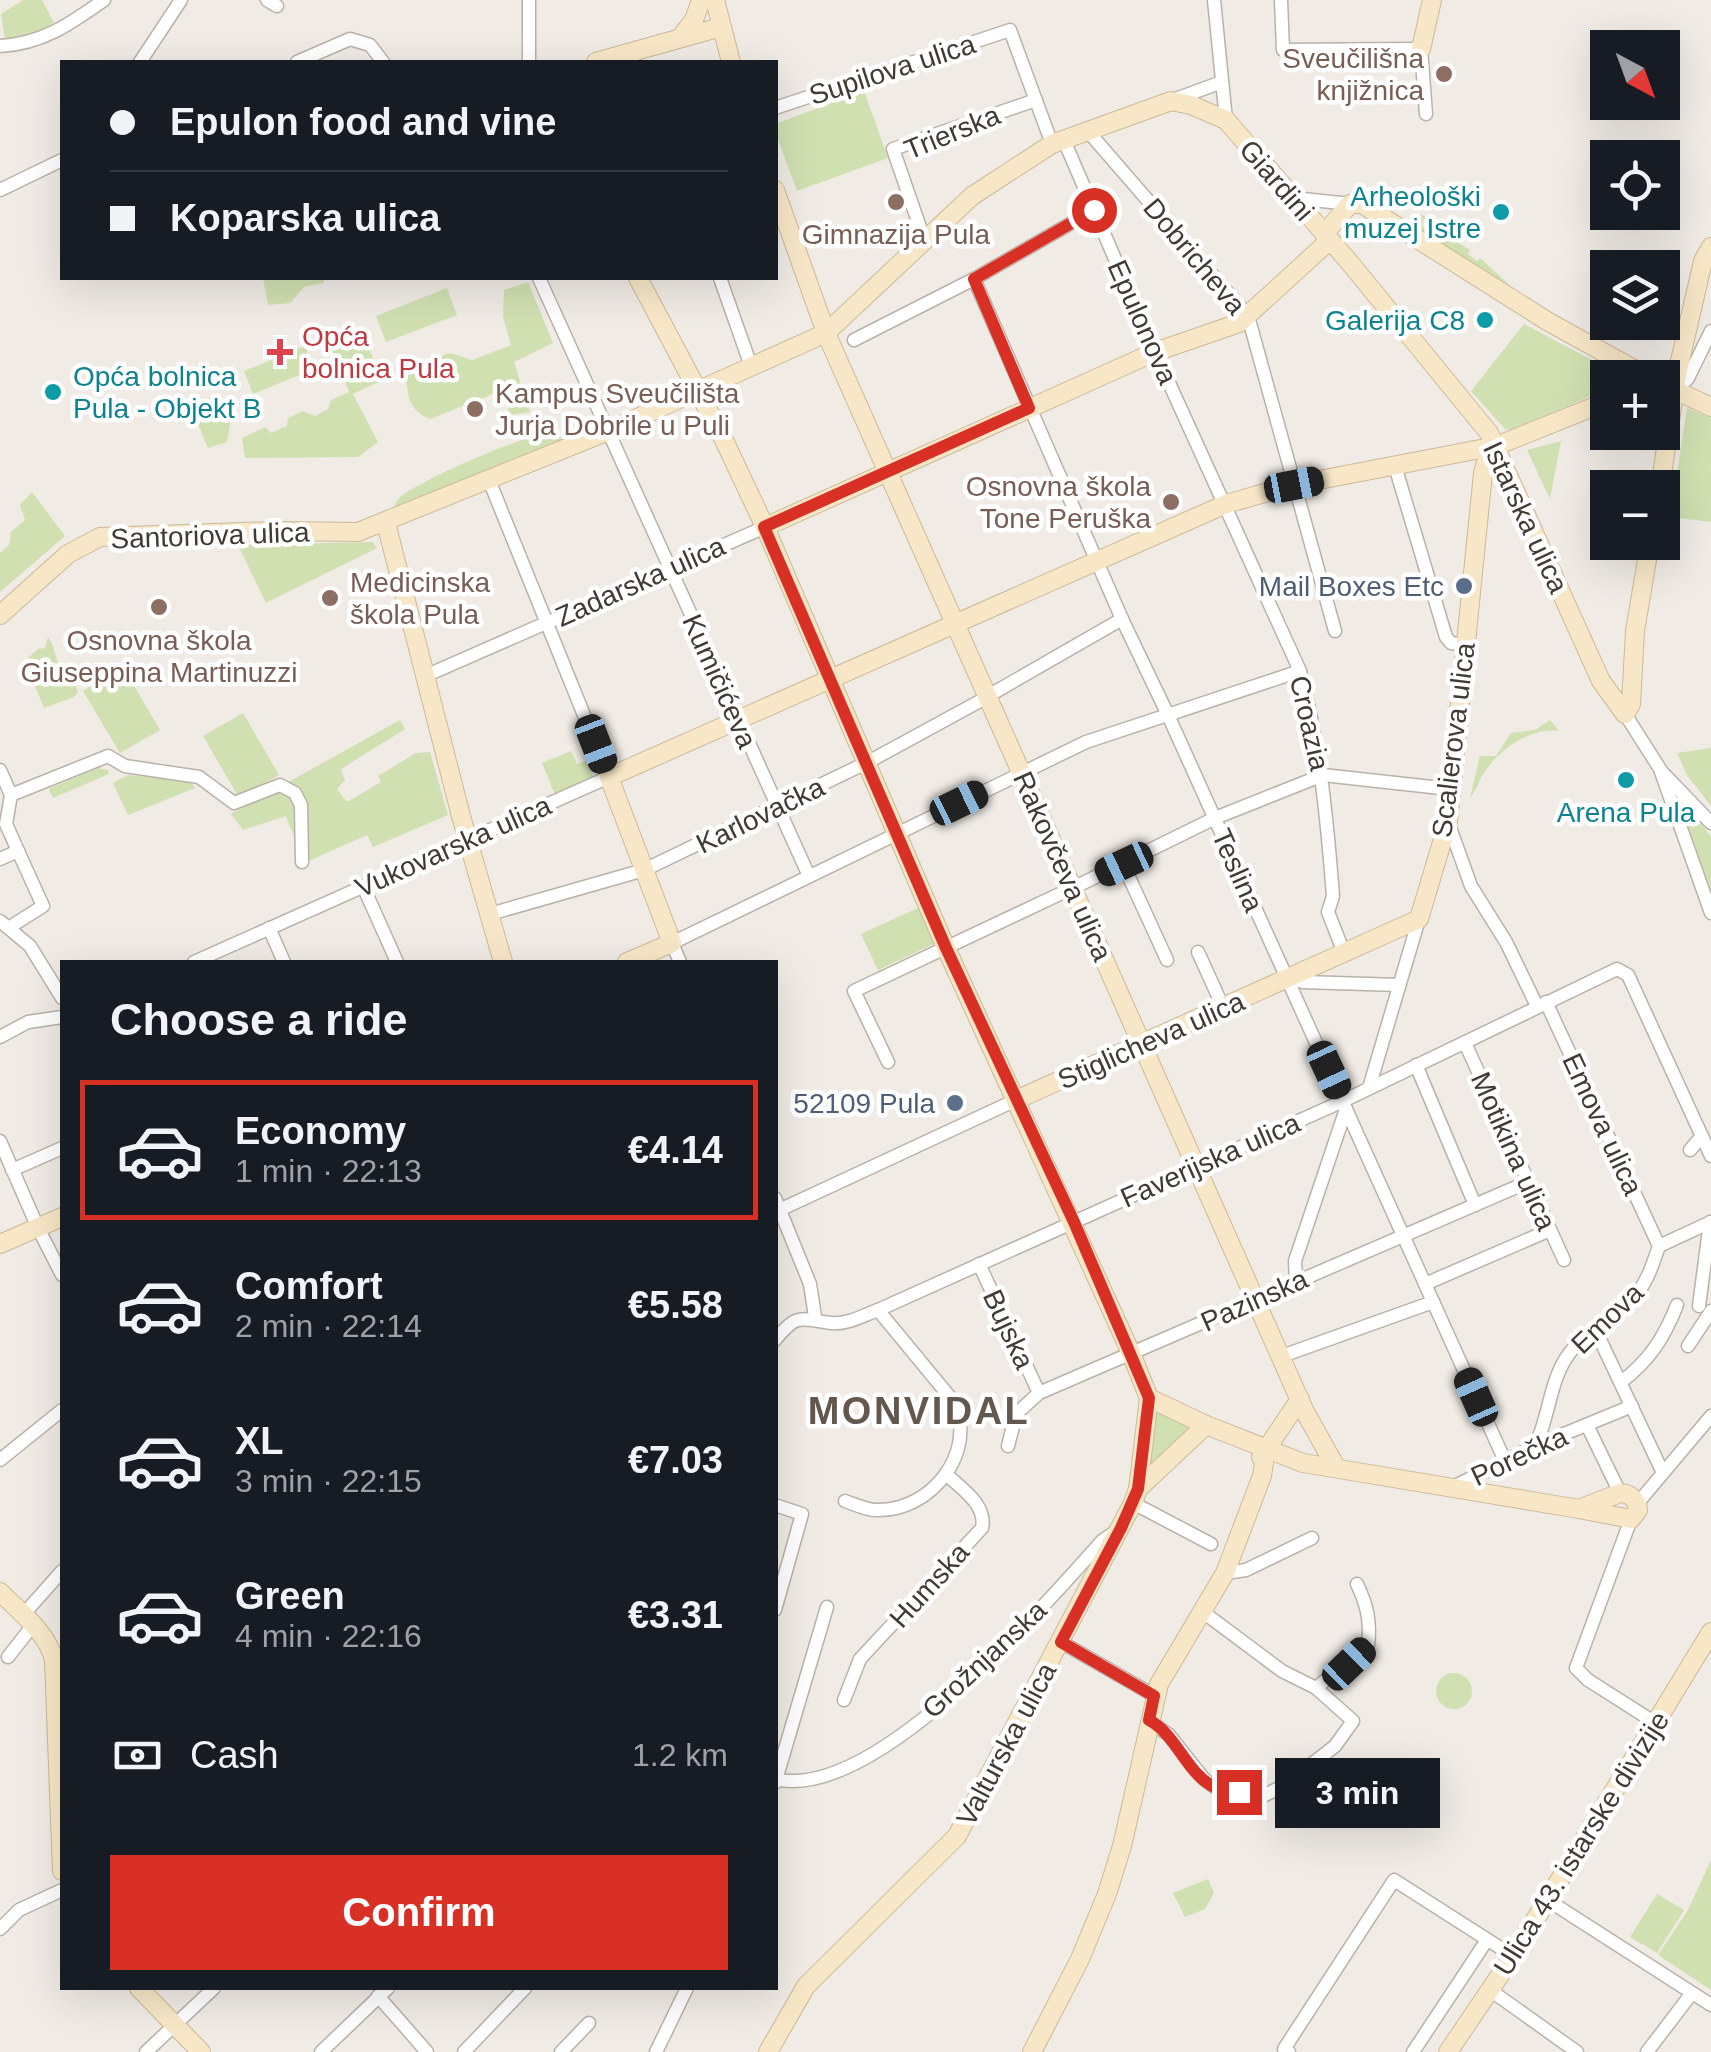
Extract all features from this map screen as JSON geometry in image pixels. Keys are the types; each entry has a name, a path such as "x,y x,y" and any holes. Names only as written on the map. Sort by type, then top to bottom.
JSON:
{"street":[{"path":"0,46 24,45 47,37 104,0"},
{"path":"141,60 181,0"},
{"path":"528,0 530,60"},
{"path":"680,39 694,20 701,0"},
{"path":"715,0 730,60"},
{"name":"Giardini","path":"1214,0 1226,120 1326,237"},
{"path":"1282,0 1283,50 1422,49"},
{"path":"1426,114 1422,49 1432,0"},
{"path":"612,60 645,56 680,39 721,28"},
{"name":"Epulonova","path":"1010,30 1036,100 1094,210 1226,504"},
{"name":"Supilova ulica","path":"778,107 1010,30"},
{"path":"301,60 350,38 370,45 381,60"},
{"path":"826,333 972,196 1058,141 1222,82"},
{"name":"Trierska","path":"924,239 893,149 1036,100"},
{"path":"1171,101 1226,120"},
{"name":"Dobricheva","path":"1086,129 1248,316 1335,631"},
{"path":"0,190 59,163"},
{"path":"1295,202 1303,199 1362,204 1611,360"},
{"name":"Rakovčeva ulica","path":"778,200 826,333 1300,1399 1333,1462"},
{"name":"Zadarska ulica","path":"425,676 1156,352 1239,323 1326,237 1350,204"},
{"path":"854,340 974,279 1094,210"},
{"name":"Istarska ulica","path":"1326,237 1424,351 1496,446 1602,681 1625,714"},
{"path":"1679,360 1703,261 1711,247"},
{"name":"Teslina","path":"974,279 1122,619 1505,1461"},
{"name":"Kumičićeva","path":"541,280 809,876"},
{"path":"639,280 764,527 946,948 1131,1353 1149,1398 1135,1496"},
{"path":"721,280 751,366"},
{"path":"1680,380 1688,378 1711,331"},
{"name":"Santoriova ulica","path":"0,615 68,554 100,537 358,532 606,432 826,333"},
{"path":"1680,392 1711,407"},
{"name":"Vukovarska ulica","path":"198,960 1226,504 1294,485 1496,446 1590,408"},
{"name":"Scalierova ulica","path":"1369,1088 1448,822 1483,473 1486,458 1496,446"},
{"path":"1394,466 1446,636 1451,643 1466,644"},
{"path":"489,480 679,960"},
{"name":"Croazia","path":"1226,504 1300,672 1315,727 1334,896 1328,912 1344,953"},
{"path":"386,522 502,960"},
{"path":"1647,560 1635,631 1632,704 1625,714 1660,769 1711,823"},
{"path":"996,692 1122,619"},
{"path":"632,960 1097,737 1300,672"},
{"name":"Karlovačka","path":"490,914 644,870 868,762 980,701"},
{"path":"6,797 108,756 125,766 199,778 234,803 280,785 295,792 301,805 302,862"},
{"path":"1660,769 1711,913"},
{"path":"0,770 6,824 43,906 5,924 30,946 60,995"},
{"path":"888,1062 854,992 1214,818 1322,774 1450,789"},
{"name":"Emova ulica","path":"1448,822 1471,886 1541,1004 1660,1246"},
{"path":"0,859 18,851"},
{"path":"1124,864 1167,960"},
{"path":"362,886 396,960"},
{"name":"Stiglicheva ulica","path":"778,1206 1419,919"},
{"path":"270,928 283,960"},
{"path":"1198,952 1223,1007"},
{"name":"Faverijska ulica","path":"815,1318 832,1323 848,1321 878,1310 1196,1166 1344,1105 1369,1088 1610,971 1622,969 1628,974 1702,1136"},
{"path":"1287,978 1399,985"},
{"path":"0,1036 28,1022 60,1017"},
{"name":"Motikina ulica","path":"1465,1043 1564,1260"},
{"path":"1416,1066 1474,1205"},
{"path":"1296,1281 1296,1261 1344,1105"},
{"path":"1690,1150 1702,1136 1711,1156"},
{"path":"0,1141 60,1271"},
{"path":"12,1170 60,1149"},
{"name":"Pazinska","path":"1038,1393 1528,1182"},
{"path":"778,1208 810,1284 815,1318 798,1320 778,1336"},
{"path":"0,1244 60,1217"},
{"path":"1660,1246 1710,1222 1705,1308 1688,1346"},
{"path":"1425,1284 1550,1230"},
{"name":"Emova","path":"1535,1446 1567,1356 1630,1302 1647,1280 1660,1246"},
{"name":"Bujska","path":"978,1264 1038,1393"},
{"path":"1282,1356 1434,1302"},
{"path":"1620,1382 1655,1350 1677,1305"},
{"path":"845,1501 876,1510 904,1504 947,1475 961,1446 960,1416 943,1388 878,1310"},
{"path":"1595,1329 1663,1473"},
{"path":"1008,1446 1016,1414 1038,1393"},
{"path":"1149,1398 1266,1450 1315,1466 1579,1509 1634,1512"},
{"path":"1246,1514 1248,1488 1266,1450 1300,1399"},
{"name":"Porečka","path":"1453,1488 1535,1446 1632,1406"},
{"path":"0,1460 60,1412"},
{"path":"1654,1722 1588,1680 1576,1668 1634,1512 1711,1416"},
{"path":"1135,1496 1206,1425"},
{"name":"Porečka","path":"1586,1425 1620,1494"},
{"path":"1266,1450 1295,1449 1352,1470"},
{"path":"1032,2052 1080,1959 1107,1894 1122,1846 1154,1696 1226,1573 1262,1476 1266,1450"},
{"path":"1262,1476 1273,1466 1292,1459"},
{"name":"Humska","path":"844,1700 860,1659 982,1528 984,1518 979,1507 947,1475"},
{"path":"1579,1509 1620,1494 1631,1496 1634,1512"},
{"path":"1135,1496 1211,1544"},
{"name":"Valturska ulica","path":"768,2052 806,1986 957,1836 1135,1496"},
{"path":"778,1506 802,1514 778,1599"},
{"name":"Grožnjanska","path":"778,1781 792,1783 837,1772 880,1750 971,1679 1102,1541 1121,1528"},
{"path":"1226,1573 1246,1570 1312,1538"},
{"path":"8,1657 60,1574"},
{"path":"1316,1688 1368,1645 1366,1604 1357,1584"},
{"path":"0,1592 52,1652 60,1776"},
{"path":"778,1771 826,1607"},
{"path":"1149,1720 1169,1735 1204,1779 1216,1788 1262,1796 1285,1785 1335,1746 1353,1721 1316,1688 1282,1671 1203,1612"},
{"name":"Ulica 43. istarske divizije","path":"1448,2052 1513,1956 1711,1632"},
{"path":"1061,1642 1154,1696"},
{"path":"778,1721 792,1728"},
{"path":"1289,2052 1284,2049 1394,1880 1513,1956"},
{"path":"0,1929 19,1910 60,1891"},
{"path":"1546,1899 1711,2005"},
{"path":"1413,2052 1487,1940"},
{"path":"141,1990 201,2052"},
{"path":"146,2052 212,1990"},
{"path":"464,2052 522,1990"},
{"path":"656,2052 686,1990"},
{"path":"1490,1990 1577,2052"},
{"path":"321,2052 383,1992 428,2052"},
{"path":"1647,2052 1692,1993"},
{"path":"562,2052 589,2024"}],"green space":[{"path":"23,0 42,0 54,23 23,39 5,40 1,14"},
{"path":"864,91 888,158 797,191 778,140 778,123"},
{"path":"1420,214 1429,218 1423,220 1422,226 1428,229 1431,220 1436,222 1434,228 1470,250 1468,254 1477,261 1480,258 1514,289 1512,292 1416,227"},
{"path":"263,280 324,280 304,287 290,303 268,305"},
{"path":"528,282 553,343 514,362 530,412 510,415 503,390 430,419 417,411 408,393 406,370 450,353 472,360 511,345 503,317 504,290"},
{"path":"447,288 457,315 386,342 376,316"},
{"path":"1524,324 1592,360 1590,396 1512,430 1505,429 1471,391"},
{"path":"362,332 382,380 353,394 378,442 358,457 245,458 242,438 265,427 271,433 287,426 288,418 303,411 315,416 328,409 331,400 349,392 330,346"},
{"path":"305,346 314,369 253,394 244,371"},
{"path":"219,396 231,420 227,442 208,448 198,424 189,420 179,424 175,406"},
{"path":"1687,408 1711,418 1711,522 1680,518 1677,470"},
{"path":"546,433 566,444 392,514 402,496 433,477 494,450"},
{"path":"1561,441 1550,499 1527,450"},
{"path":"32,492 65,536 0,592 0,553 9,545 11,532 25,520 20,505"},
{"path":"373,542 377,548 266,603 238,545"},
{"path":"48,637 60,666 78,692 44,708 34,683 27,684 19,666 38,649 45,648"},
{"path":"123,667 160,730 120,753 83,691"},
{"path":"243,713 279,775 239,798 203,736"},
{"path":"400,720 405,729 341,769 345,780 337,789 347,802 381,782 378,776 416,753 430,752 448,815 373,847 367,835 304,863 286,816 243,830 231,814"},
{"path":"1550,720 1559,731 1536,733 1505,750 1488,767 1470,798 1480,756 1496,756 1511,733 1535,730"},
{"path":"1711,748 1711,806 1687,775 1677,753"},
{"path":"571,751 577,764 586,761 595,780 556,797 542,763"},
{"path":"97,768 108,770 109,774 53,798 49,789"},
{"path":"128,775 191,782 195,788 128,815 113,783"},
{"path":"1678,792 1711,837 1711,890 1677,795"},
{"path":"920,907 936,943 878,970 861,934"},
{"path":"1158,1408 1199,1426 1153,1472 1144,1470"},
{"path":"1454,1673 1467,1678 1472,1691 1467,1704 1454,1709 1441,1704 1436,1691 1441,1678"},
{"path":"1711,1860 1711,1990 1658,1955 1688,1910"},
{"path":"1208,1879 1214,1893 1205,1909 1185,1917 1173,1893"},
{"path":"1657,1894 1684,1910 1657,1953 1630,1937"}],"place":[{"name":"Sveučilišna knjižnica","path":"1444,74"},
{"name":"Gimnazija Pula","path":"896,202"},
{"name":"Arheološki muzej Istre","path":"1501,212"},
{"name":"Galerija C8","path":"1485,320"},
{"name":"Opća bolnica Pula","path":"280,352"},
{"name":"Opća bolnica Pula - Objekt B","path":"53,392"},
{"name":"Kampus Sveučilišta Jurja Dobrile u Puli","path":"475,409"},
{"name":"Osnovna škola Tone Peruška","path":"1171,502"},
{"name":"Mail Boxes Etc","path":"1464,586"},
{"name":"Medicinska škola Pula","path":"330,598"},
{"name":"Osnovna škola Giuseppina Martinuzzi","path":"159,607"},
{"name":"Arena Pula","path":"1626,780"},
{"name":"52109 Pula","path":"955,1103"}],"district":[{"name":"MONVIDAL","path":"919,1411"}],"route":[{"path":"1094,210 974,279 1029,408 764,527 946,948 1074,1222 1149,1398 1133,1503 1061,1642 1154,1696 1149,1720 1169,1735 1204,1779 1216,1788 1239,1792"}]}
